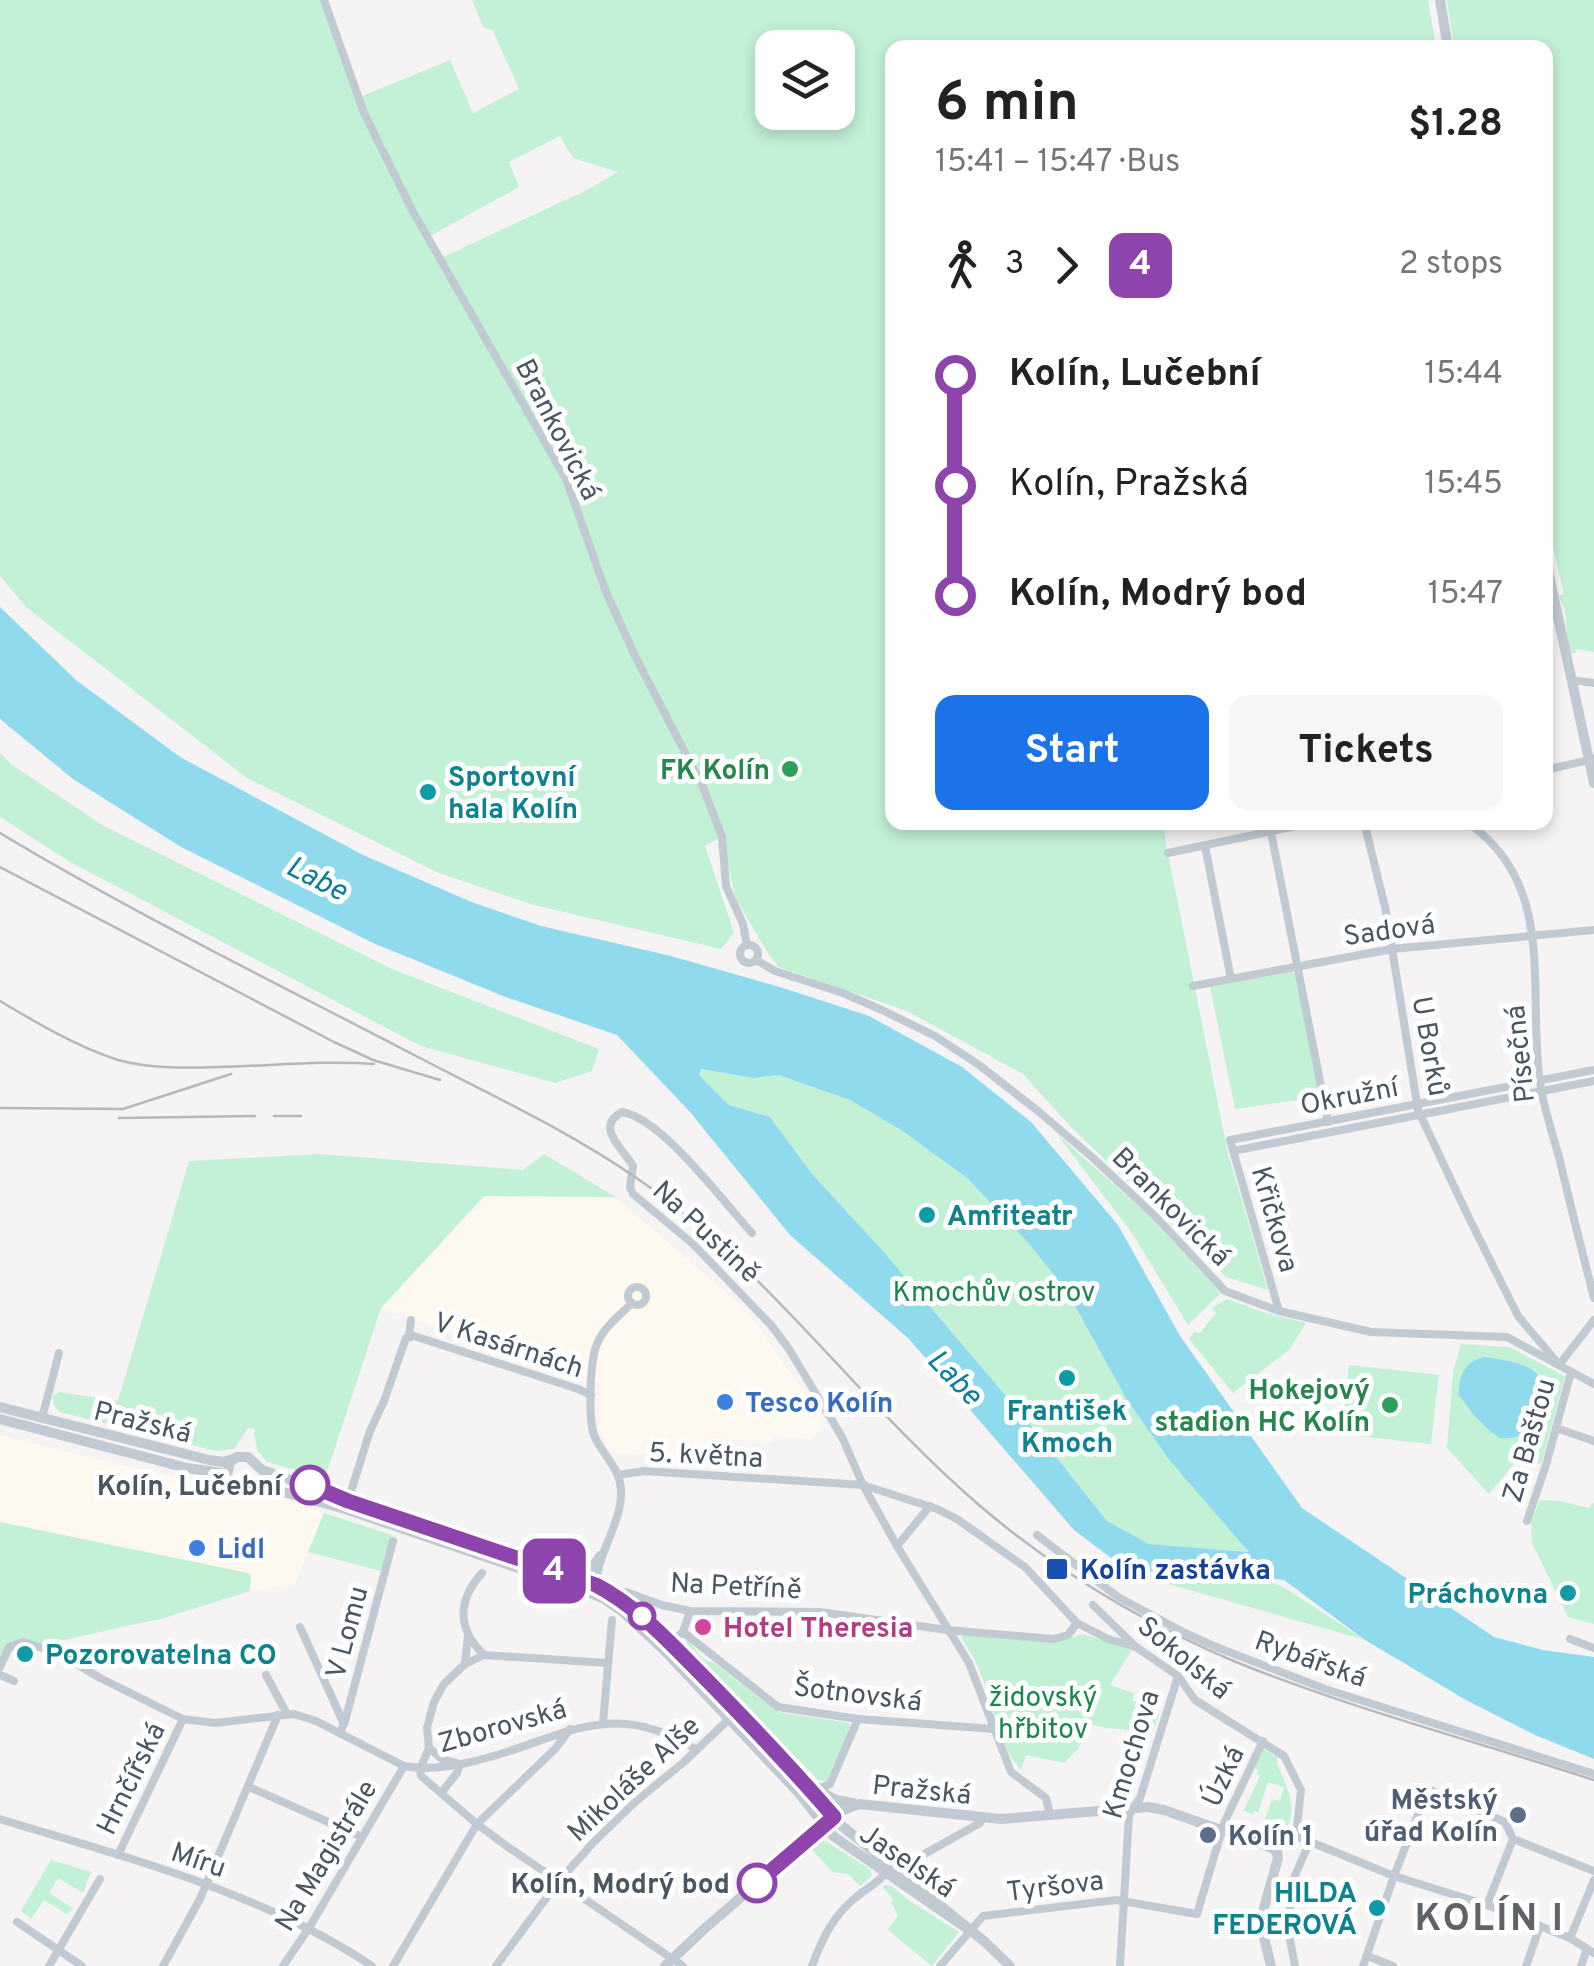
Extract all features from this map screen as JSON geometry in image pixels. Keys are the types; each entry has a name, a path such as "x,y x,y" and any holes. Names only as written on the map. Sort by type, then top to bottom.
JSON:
{"street":[{"name":"Brankovická","path":"324,0 364,114 412,210 566,479 606,592 703,788 722,837 726,886 743,924 747,945"},
{"path":"1440,0 1447,40"},
{"path":"1553,593 1594,782"},
{"path":"1572,680 1594,683"},
{"path":"1553,768 1592,759"},
{"path":"1168,853 1281,830"},
{"name":"U Borků","path":"1366,830 1386,912 1416,1105 1518,1316 1558,1365"},
{"name":"Písečná","path":"1476,830 1492,842 1514,871 1527,903 1540,1080 1594,1298"},
{"path":"1272,832 1328,1122"},
{"path":"1205,846 1231,979"},
{"name":"Sadová","path":"1193,986 1392,949 1594,930"},
{"name":"Brankovická","path":"753,946 757,950 756,960 749,963 741,959 740,950 753,946"},
{"name":"Brankovická","path":"756,960 775,971 882,1010 935,1036 979,1065 1118,1182 1224,1291 1279,1311 1370,1332 1507,1336 1594,1384"},
{"name":"Okružní","path":"1230,1140 1594,1070"},
{"name":"Okružní","path":"1233,1151 1594,1081"},
{"name":"Na Pustině","path":"752,1234 663,1136 630,1113 622,1112 613,1118 611,1134 633,1166 631,1192 693,1244 771,1325 842,1438 862,1485"},
{"name":"Křičkova","path":"1230,1140 1279,1311"},
{"name":"V Kasárnách","path":"618,1475 592,1431 591,1395 597,1344 632,1303"},
{"path":"1507,1336 1518,1316"},
{"path":"409,1336 411,1320"},
{"path":"1558,1365 1594,1320"},
{"name":"V Kasárnách","path":"348,1501 370,1431 409,1336 591,1395"},
{"path":"42,1418 58,1353"},
{"name":"Za Baštou","path":"1527,1520 1571,1372"},
{"name":"Pražská","path":"0,1407 209,1460 226,1462 234,1458"},
{"path":"0,1419 187,1468 219,1472 240,1486 258,1485 346,1509 580,1589 602,1598 632,1619 829,1821 668,1962"},
{"path":"1556,1428 1594,1442"},
{"path":"231,1482 227,1468 234,1458 246,1456 256,1463 257,1475 248,1486"},
{"name":"Pražská","path":"256,1463 260,1469 348,1501 596,1585 632,1608 670,1643 804,1782 829,1821 859,1804 1001,1819 1134,1806 1158,1808 1276,1850"},
{"name":"5. května","path":"596,1585 620,1504 618,1475 644,1471 862,1485 930,1506 956,1519 1025,1566 1077,1623"},
{"path":"862,1485 968,1663 1011,1772 1046,1798 1050,1816"},
{"path":"897,1546 930,1506"},
{"name":"Rybářská","path":"1036,1535 1118,1597 1216,1647 1326,1688 1594,1774"},
{"name":"V Lomu","path":"342,1729 392,1541"},
{"name":"5. května","path":"573,1577 590,1571 607,1543"},
{"path":"466,1664 468,1636 464,1610 482,1572"},
{"path":"580,1589 596,1585 602,1598"},
{"name":"Na Petříně","path":"626,1592 690,1611 820,1612 948,1630 1054,1639 1068,1635 1077,1623"},
{"name":"Sokolská","path":"1092,1605 1136,1647 1178,1676 1195,1700 1284,1756 1300,1790 1296,1836"},
{"path":"670,1643 683,1632 690,1611"},
{"path":"604,1724 612,1620"},
{"path":"1077,1623 1108,1639 1136,1647"},
{"path":"300,1627 342,1729"},
{"name":"Šotnovská","path":"683,1632 778,1707 858,1719 994,1729"},
{"path":"468,1636 484,1654"},
{"path":"1570,1639 1594,1648"},
{"name":"Zborovská","path":"14,1681 0,1671 9,1647 23,1642 58,1653 183,1720 215,1723 282,1715 316,1721 342,1729 404,1766 420,1769 484,1759 570,1730 604,1724 649,1728 697,1750"},
{"path":"608,1663 484,1654 466,1664 444,1684 434,1702 427,1728 429,1748 420,1769 422,1776 477,1824 668,1962 684,1966"},
{"path":"163,1966 207,1883 282,1715 266,1675"},
{"name":"Kmochova","path":"1120,1966 1129,1814 1140,1798 1178,1676"},
{"name":"Mikoláše Alše","path":"496,1966 558,1882 634,1803 729,1719"},
{"path":"804,1782 821,1788 832,1782 858,1719"},
{"name":"Hrnčířská","path":"118,1855 183,1720"},
{"path":"392,1966 477,1824 570,1730"},
{"name":"Úzká","path":"1197,1914 1222,1829 1262,1741"},
{"path":"429,1748 442,1759 460,1764 441,1793"},
{"name":"Na Magistrále","path":"283,1966 404,1766"},
{"path":"804,1782 836,1800 859,1804"},
{"path":"249,1787 362,1837"},
{"path":"1393,1966 1365,1961 1428,1789 1505,1822 1512,1839 1487,1905"},
{"path":"910,1862 983,1818"},
{"name":"Míru","path":"0,1819 207,1883 309,1928 372,1966"},
{"name":"Jaselská","path":"829,1821 833,1836 970,1930"},
{"name":"Jaselská","path":"829,1821 970,1930 1010,1966"},
{"path":"1271,1966 1262,1929 1262,1906 1278,1858 1276,1850 1296,1836 1394,1876 1487,1905 1570,1938 1590,1951 1581,1966"},
{"path":"1512,1839 1594,1871"},
{"path":"1295,1966 1290,1946 1290,1886 1310,1841"},
{"path":"812,1966 836,1917 886,1872"},
{"path":"49,1966 100,1879"},
{"path":"1570,1938 1594,1880"},
{"name":"Tyršova","path":"940,1966 984,1916 1125,1900 1197,1914"},
{"path":"17,1922 82,1966"},
{"path":"1526,1966 1540,1926"},
{"path":"1266,1948 1290,1946"}],"shaded area":[{"path":"487,1195 616,1198 737,1302 822,1419 820,1431 810,1439 773,1436 772,1442 707,1438 706,1458 615,1453 599,1429 600,1383 381,1308"},
{"path":"0,1435 316,1508 323,1515 295,1584 250,1591 251,1574 0,1522"}],"green space":[{"path":"0,0 323,0 355,99 450,60 473,113 519,89 493,31 483,27 472,0 1428,0 1435,40 885,40 885,830 1163,830 1228,1154 1268,1290 1226,1277 1070,1126 1023,1074 907,1011 779,967 736,899 721,837 705,846 734,933 721,949 534,905 439,873 247,778 27,608 0,576","holes":["560,136 573,158 618,172 441,258 430,236 519,187 509,162"]},
{"path":"1447,0 1594,0 1594,652 1576,649 1576,653 1569,654 1566,616 1558,596 1564,594 1553,547 1553,40 1453,40"},
{"path":"0,753 104,826 392,969 599,1049 592,1071 555,1083 421,1046 70,862 0,817"},
{"path":"1295,973 1320,1097 1235,1109 1210,987"},
{"name":"Kmochův ostrov","path":"700,1069 752,1078 778,1075 850,1100 901,1130 967,1178 1066,1290 1127,1400 1170,1461 1250,1552 1149,1544 1107,1521 883,1251 812,1174 770,1117 729,1105 699,1075"},
{"path":"1056,1133 1150,1217 1221,1293 1188,1325 1132,1233"},
{"path":"320,1154 523,1170 544,1154 616,1197 484,1196 381,1308 325,1478 267,1462 257,1450 254,1429 248,1428 234,1449 216,1451 60,1412 54,1406 53,1396 60,1392 118,1401 189,1161"},
{"path":"1227,1299 1306,1323 1289,1350 1233,1393 1189,1339 1194,1332 1200,1333 1216,1313 1212,1308"},
{"path":"1461,1344 1509,1347 1565,1376 1541,1465 1523,1453 1489,1494 1447,1448 1453,1372","holes":["1486,1357 1521,1365 1540,1379 1541,1395 1529,1428"]},
{"name":"Hokejový stadion HC Kolín","path":"1349,1365 1439,1375 1431,1444 1341,1434"},
{"path":"1540,1500 1588,1508 1594,1502 1594,1624 1568,1617 1532,1543 1531,1522"},
{"path":"324,1513 392,1535 381,1571 308,1552"},
{"path":"0,1522 251,1574 250,1591 164,1618 4,1653 0,1661"},
{"path":"1112,1568 1193,1581 1255,1578 1282,1586 1365,1640"},
{"name":"židovský hřbitov","path":"1083,1634 1132,1650 1110,1685 1134,1693 1133,1701 1146,1704 1145,1709 1159,1714 1153,1732 1090,1724 1077,1751 1065,1763 1026,1755 1021,1770 1006,1747 982,1677 961,1637 1055,1642"},
{"path":"686,1638 704,1659 778,1712 849,1723 827,1781 818,1780 685,1644"},
{"path":"1262,1748 1277,1757 1291,1800 1290,1818 1281,1837 1271,1836 1274,1826 1264,1822 1272,1799 1280,1801 1284,1787 1268,1782 1258,1812 1253,1815 1244,1810 1260,1776 1253,1767"},
{"path":"821,1840 871,1870 872,1876 860,1886 848,1874 833,1872 811,1849"},
{"path":"51,1860 91,1872 83,1893 58,1878 49,1893 74,1909 66,1914 44,1900 31,1919 21,1911"},
{"path":"886,1885 959,1932 932,1966 888,1930 898,1915 893,1899 883,1887"}],"water":[{"name":"Labe","path":"0,607 76,680 180,757 363,855 474,903 541,926 671,956 869,1016 962,1067 1031,1122 1118,1225 1180,1336 1302,1508 1494,1637 1543,1650 1594,1657 1594,1759 1466,1700 1365,1640 1284,1580 1184,1577 1123,1567 1074,1530 909,1339 790,1235 690,1112 617,1035 503,996 373,943 181,847 73,779 0,719","holes":["701,1069 753,1078 778,1075 850,1100 901,1130 967,1178 1066,1290 1127,1400 1170,1461 1249,1552 1149,1544 1107,1521 883,1251 812,1174 770,1117 729,1105 699,1075"]},
{"path":"1486,1357 1527,1367 1541,1381 1538,1410 1529,1428 1520,1435 1500,1438 1459,1395 1465,1370 1473,1361"}],"railway":[{"path":"0,833 154,920 557,1129 638,1179 730,1254 935,1465 979,1505 1101,1593 1201,1647 1280,1679 1594,1780"},
{"path":"0,867 334,1042 373,1060 440,1080"},
{"path":"0,1001 72,1041 130,1063 181,1068 374,1064"},
{"path":"0,1108 123,1109 231,1074"},
{"path":"119,1118 255,1116"},
{"path":"274,1116 301,1116"}],"bus line":[{"name":"4","path":"310,1485 596,1585 644,1618 739,1713 834,1817 757,1883"}],"place":[{"name":"FK Kolín","path":"790,769"},
{"name":"Sportovní hala Kolín","path":"428,792"},
{"name":"Amfiteatr","path":"927,1215"},
{"name":"František Kmoch","path":"1067,1378"},
{"name":"Tesco Kolín","path":"725,1402"},
{"name":"Hokejový stadion HC Kolín","path":"1390,1405"},
{"name":"Kolín, Lučební","path":"310,1485"},
{"name":"Lidl","path":"197,1548"},
{"name":"Kolín zastávka","path":"1057,1569"},
{"name":"Práchovna","path":"1568,1593"},
{"name":"Hotel Theresia","path":"703,1627"},
{"name":"Pozorovatelna CO","path":"25,1654"},
{"name":"Městský úřad Kolín","path":"1518,1815"},
{"name":"Kolín 1","path":"1208,1835"},
{"name":"Kolín, Modrý bod","path":"757,1883"},
{"name":"HILDA FEDEROVÁ","path":"1377,1908"}],"district":[{"name":"KOLÍN I","path":"1490,1917"}]}
